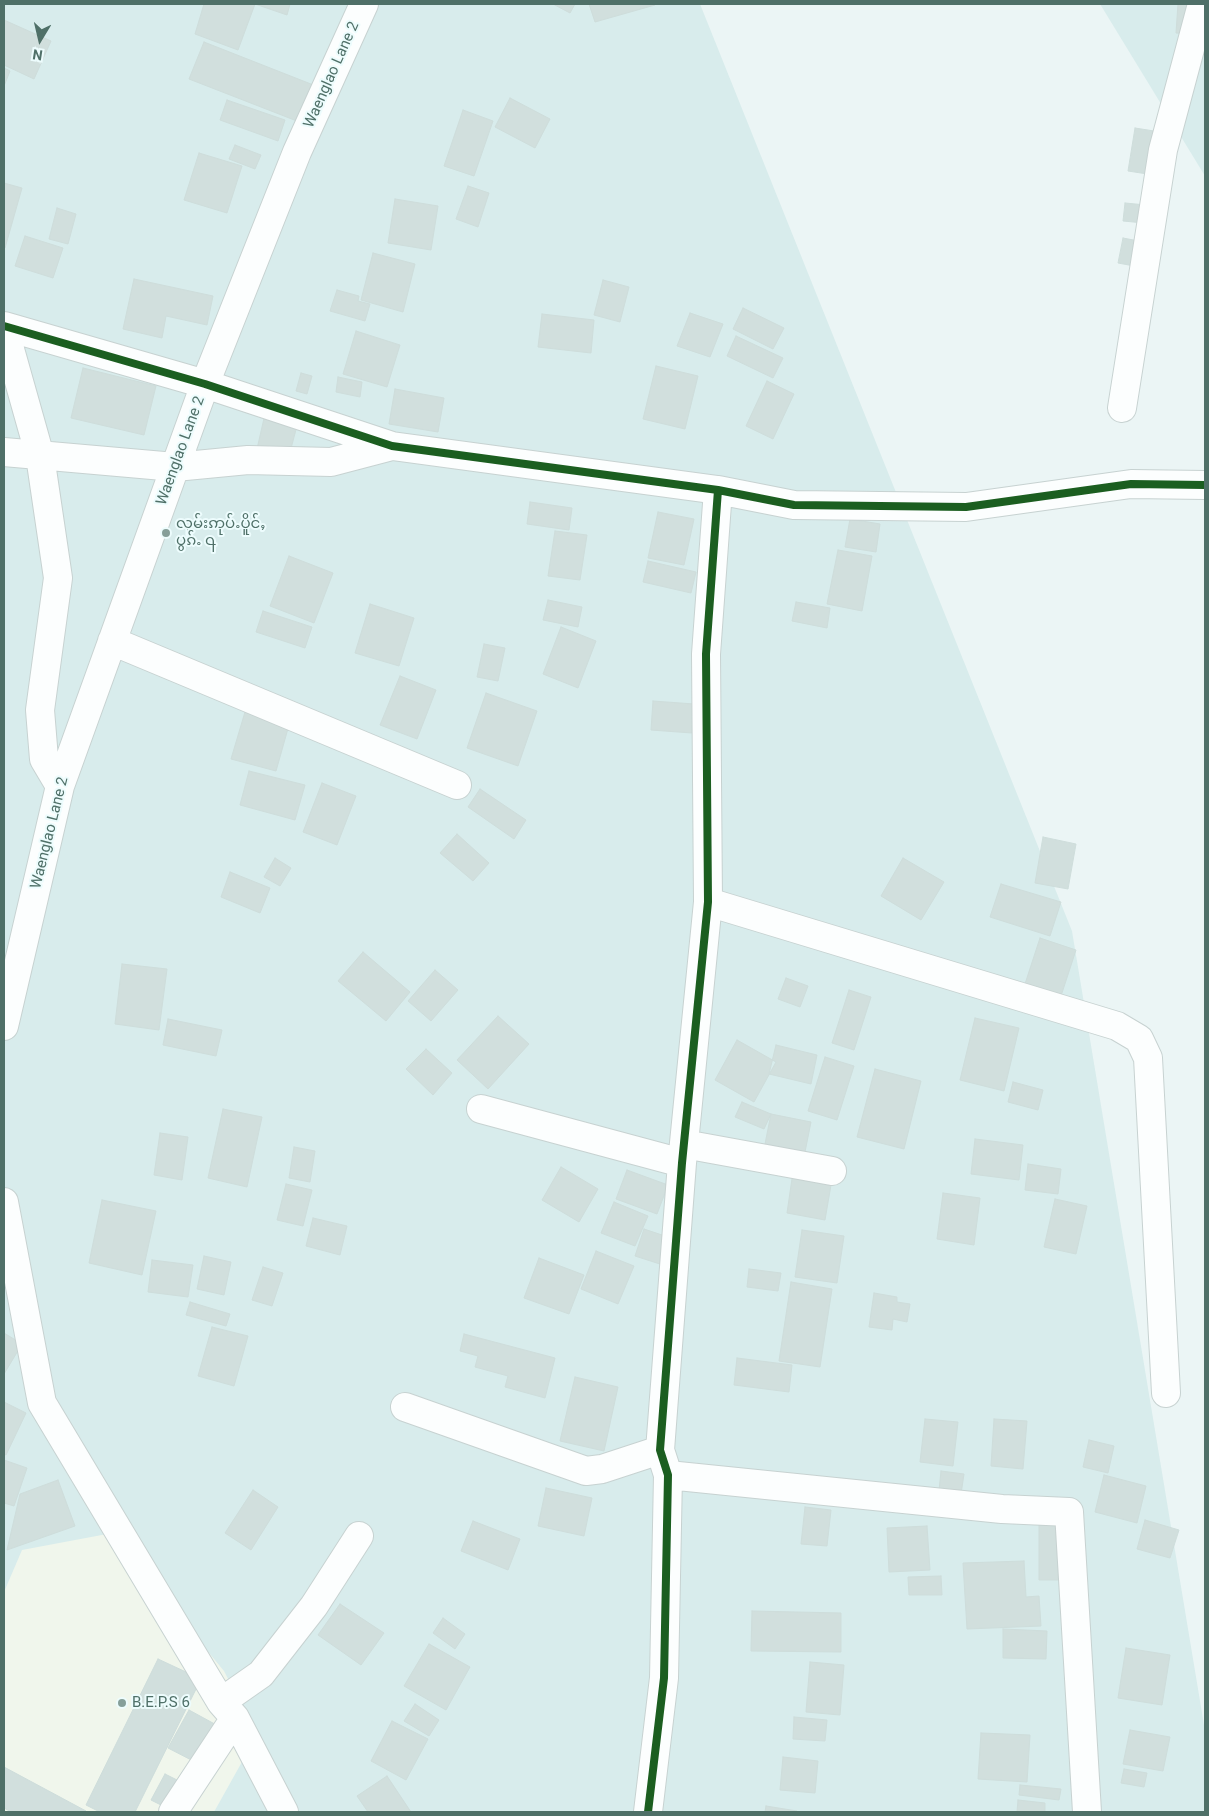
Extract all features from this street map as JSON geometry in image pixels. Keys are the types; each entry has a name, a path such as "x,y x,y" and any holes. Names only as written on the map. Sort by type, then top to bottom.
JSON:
{"street":[{"name":"Waenglao Lane 2","path":"4,1026 60,786 205,384 297,152 364,4"},
{"path":"1122,408 1163,150 1202,4"},
{"path":"4,327 205,384 392,446 718,490 794,505 966,507 1131,484 1205,485"},
{"path":"4,327 40,456 58,578 40,710 44,759 60,786"},
{"path":"4,452 175,467 248,460 331,462 392,446"},
{"path":"648,1812 664,1678 668,1475 660,1450 683,1153 708,902 706,654 718,490"},
{"path":"112,641 457,786"},
{"path":"708,902 1118,1026 1139,1039 1148,1058 1166,1393"},
{"path":"481,1109 683,1153 832,1171"},
{"path":"4,1202 42,1403 228,1710 284,1812"},
{"path":"404,1407 586,1471 602,1469 660,1450"},
{"path":"668,1475 1002,1509 1069,1512 1087,1812"},
{"path":"173,1812 228,1710 261,1674 314,1606 359,1536"}],"shaded area":[{"path":"4,4 700,4 1072,931 1205,1731 1205,1812 4,1812"},
{"path":"1100,4 1205,4 1205,176"},
{"name":"B.E.P.S 6","path":"123,1531 172,1608 224,1671 257,1735 214,1812 4,1812 4,1592 22,1550"}],"building":[{"path":"204,4 255,4 238,50 195,34"},
{"path":"255,4 290,4 287,15"},
{"path":"553,4 575,4 570,13"},
{"path":"589,4 654,4 655,5 595,22"},
{"path":"1178,4 1205,4 1205,35 1176,33"},
{"path":"4,20 51,41 34,79 4,65"},
{"path":"204,42 316,86 302,123 189,79"},
{"path":"4,68 10,71 4,86"},
{"path":"510,98 550,119 535,148 495,127"},
{"path":"227,100 285,120 278,141 220,120"},
{"path":"463,110 493,121 474,176 444,166"},
{"path":"1135,128 1173,134 1167,177 1128,171"},
{"path":"235,145 261,155 255,169 229,159"},
{"path":"199,153 242,166 227,213 184,200"},
{"path":"4,183 22,188 5,248 4,248"},
{"path":"468,186 489,193 478,227 456,219"},
{"path":"395,199 438,206 431,250 388,243"},
{"path":"1125,203 1146,205 1144,223 1123,221"},
{"path":"57,208 76,214 68,244 49,239"},
{"path":"25,236 63,248 53,278 15,266"},
{"path":"1123,238 1149,243 1145,268 1118,263"},
{"path":"373,253 415,264 403,312 361,300"},
{"path":"134,279 213,296 207,325 166,316 162,338 123,329"},
{"path":"603,280 629,287 620,322 594,315"},
{"path":"337,290 359,296 358,301 370,304 365,321 330,311"},
{"path":"743,308 784,328 773,349 733,329"},
{"path":"690,313 723,324 710,357 677,346"},
{"path":"542,314 594,320 591,353 538,347"},
{"path":"356,331 400,345 387,387 343,374"},
{"path":"736,336 783,358 773,378 727,356"},
{"path":"656,366 698,376 685,429 643,419"},
{"path":"83,368 156,386 144,435 71,418"},
{"path":"301,373 312,376 307,394 296,391"},
{"path":"338,377 362,382 360,397 336,392"},
{"path":"767,381 794,394 773,439 746,426"},
{"path":"395,389 444,398 438,432 389,424"},
{"path":"265,414 298,422 289,456 257,449"},
{"path":"530,502 572,508 569,530 527,524"},
{"path":"658,512 694,519 684,565 648,558"},
{"path":"850,519 880,524 876,552 845,547"},
{"path":"555,531 587,535 580,580 548,576"},
{"path":"838,550 872,556 862,611 827,604"},
{"path":"289,556 333,573 314,623 270,606"},
{"path":"648,561 696,572 691,593 643,582"},
{"path":"548,600 582,607 578,627 543,620"},
{"path":"796,602 830,608 827,628 792,621"},
{"path":"370,604 414,618 399,666 355,653"},
{"path":"263,611 312,627 305,648 256,632"},
{"path":"561,627 596,641 578,688 543,674"},
{"path":"484,644 505,648 498,681 477,677"},
{"path":"400,676 436,690 417,739 380,725"},
{"path":"486,693 537,711 518,766 467,748"},
{"path":"653,701 694,704 692,733 651,730"},
{"path":"245,712 289,725 276,771 231,759"},
{"path":"249,771 305,785 295,820 240,805"},
{"path":"322,783 356,796 337,845 303,832"},
{"path":"480,789 526,820 514,839 468,807"},
{"path":"457,834 489,863 473,881 440,853"},
{"path":"1043,837 1076,844 1068,889 1035,883"},
{"path":"275,858 291,868 280,886 264,877"},
{"path":"903,858 944,882 921,920 881,896"},
{"path":"230,872 270,888 260,913 221,897"},
{"path":"1001,884 1061,902 1050,936 990,917"},
{"path":"1040,938 1076,950 1060,999 1024,987"},
{"path":"363,952 410,992 386,1021 338,981"},
{"path":"122,964 167,969 159,1030 115,1024"},
{"path":"435,970 458,990 431,1021 408,1001"},
{"path":"786,978 808,986 800,1007 778,999"},
{"path":"849,990 871,997 854,1050 832,1043"},
{"path":"498,1016 529,1044 488,1089 457,1060"},
{"path":"975,1018 1019,1028 1004,1091 960,1080"},
{"path":"168,1019 222,1030 216,1056 163,1045"},
{"path":"737,1040 776,1062 754,1102 715,1080"},
{"path":"776,1045 817,1055 811,1084 769,1074"},
{"path":"426,1049 452,1073 433,1095 406,1069"},
{"path":"825,1057 854,1066 837,1120 808,1111"},
{"path":"875,1069 921,1081 904,1149 857,1137"},
{"path":"1013,1082 1043,1090 1038,1110 1008,1102"},
{"path":"742,1102 771,1114 764,1129 735,1117"},
{"path":"223,1109 262,1117 247,1187 208,1178"},
{"path":"771,1114 811,1122 805,1152 765,1144"},
{"path":"160,1133 188,1137 182,1180 154,1175"},
{"path":"975,1139 1023,1145 1019,1180 971,1174"},
{"path":"294,1147 315,1151 310,1182 289,1178"},
{"path":"1028,1164 1061,1169 1058,1194 1025,1190"},
{"path":"561,1167 598,1189 579,1222 542,1200"},
{"path":"627,1170 668,1185 657,1214 616,1199"},
{"path":"793,1172 832,1179 825,1220 787,1213"},
{"path":"286,1184 312,1190 303,1226 277,1220"},
{"path":"943,1193 980,1198 974,1245 937,1239"},
{"path":"1055,1199 1087,1206 1076,1254 1044,1247"},
{"path":"102,1200 156,1211 142,1275 89,1263"},
{"path":"614,1202 648,1216 635,1246 601,1233"},
{"path":"313,1218 347,1226 340,1255 306,1246"},
{"path":"644,1229 671,1238 663,1265 635,1256"},
{"path":"802,1230 844,1236 837,1283 795,1277"},
{"path":"596,1251 634,1266 618,1304 581,1289"},
{"path":"204,1256 231,1262 224,1295 197,1289"},
{"path":"539,1258 584,1275 569,1314 524,1298"},
{"path":"152,1260 193,1265 188,1297 148,1292"},
{"path":"263,1267 283,1273 272,1306 252,1300"},
{"path":"749,1269 781,1273 778,1291 747,1287"},
{"path":"791,1282 832,1289 820,1367 779,1361"},
{"path":"874,1293 897,1297 897,1302 910,1304 907,1322 893,1319 892,1330 869,1327"},
{"path":"190,1302 230,1314 226,1326 186,1315"},
{"path":"212,1327 248,1336 234,1386 198,1376"},
{"path":"4,1333 22,1344 4,1374"},
{"path":"464,1334 555,1358 545,1398 505,1387 508,1376 475,1367 478,1356 460,1351"},
{"path":"737,1358 792,1365 789,1392 734,1385"},
{"path":"575,1377 618,1387 604,1451 560,1441"},
{"path":"4,1402 26,1413 6,1455 4,1454"},
{"path":"925,1419 958,1422 953,1466 920,1462"},
{"path":"994,1419 1027,1421 1023,1469 991,1466"},
{"path":"1089,1440 1114,1446 1108,1473 1083,1467"},
{"path":"4,1460 27,1468 14,1506 4,1503"},
{"path":"941,1471 964,1474 961,1494 939,1491"},
{"path":"1104,1475 1146,1486 1137,1523 1095,1512"},
{"path":"58,1480 75,1526 7,1550 20,1494"},
{"path":"546,1488 592,1498 584,1536 538,1526"},
{"path":"253,1490 278,1507 251,1550 225,1533"},
{"path":"805,1507 831,1510 827,1546 801,1544"},
{"path":"1145,1520 1179,1530 1170,1558 1137,1549"},
{"path":"473,1521 520,1539 508,1570 461,1551"},
{"path":"1039,1525 1062,1525 1061,1580 1039,1580"},
{"path":"927,1526 930,1570 889,1572 887,1528"},
{"path":"1024,1561 1026,1597 1039,1596 1041,1626 967,1629 963,1563"},
{"path":"941,1576 942,1595 909,1595 908,1577"},
{"path":"340,1604 384,1633 361,1665 318,1635"},
{"path":"752,1611 841,1613 841,1652 751,1651"},
{"path":"443,1618 465,1634 455,1649 433,1633"},
{"path":"1003,1629 1047,1631 1046,1659 1003,1658"},
{"path":"429,1644 470,1667 446,1710 404,1686"},
{"path":"1126,1648 1170,1655 1162,1705 1118,1698"},
{"path":"158,1659 201,1679 135,1812 100,1812 86,1805"},
{"path":"810,1662 844,1665 840,1715 806,1712"},
{"path":"415,1704 439,1720 429,1736 404,1721"},
{"path":"189,1710 222,1728 201,1765 168,1748"},
{"path":"794,1717 827,1720 825,1741 793,1739"},
{"path":"392,1721 428,1739 406,1780 371,1761"},
{"path":"1130,1730 1170,1737 1163,1771 1123,1764"},
{"path":"981,1733 1030,1735 1027,1782 978,1779"},
{"path":"783,1757 818,1761 815,1793 780,1790"},
{"path":"4,1767 86,1811 11,1812 4,1808"},
{"path":"1124,1769 1147,1773 1144,1787 1121,1783"},
{"path":"165,1774 183,1783 169,1809 151,1800"},
{"path":"387,1776 411,1812 368,1812 357,1796"},
{"path":"1020,1785 1061,1789 1059,1800 1019,1795"},
{"path":"1018,1800 1045,1803 1045,1812 1017,1812"},
{"path":"766,1806 797,1811 797,1812 765,1812"}],"cycle path":[{"path":"4,326 205,384 392,446 718,490 794,505 966,507 1131,484 1205,485"},
{"path":"648,1812 664,1678 668,1475 660,1450 682,1163 708,902 706,654 718,490"}],"place":[{"name":"လုမ်းဢုပ်ႉပိူင်ႇ ပွၵ်ႉ ႖","path":"166,533"},
{"name":"B.E.P.S 6","path":"122,1703"}]}
